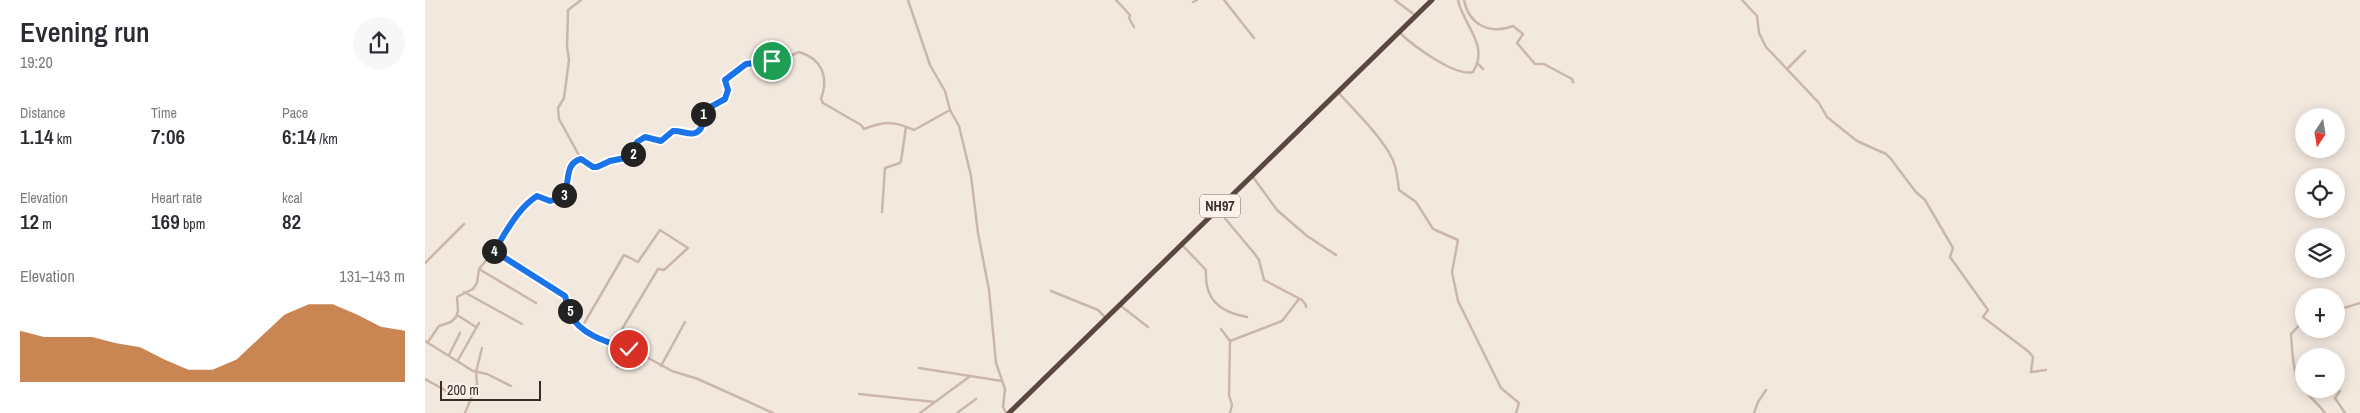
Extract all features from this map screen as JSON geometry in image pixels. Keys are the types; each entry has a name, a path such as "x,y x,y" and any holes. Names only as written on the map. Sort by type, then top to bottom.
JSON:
{"highway":[{"name":"NH97","path":"1007,413 1432,0"}],"street":[{"path":"581,0 568,10 567,47 569,60 564,98 558,108 559,119 581,159 593,167 630,157 637,142 645,137 661,141 673,131 689,134 695,133 702,126 705,110 725,99 728,90 725,80 733,72 746,64 769,60 779,62 799,52 813,56 819,63 823,78 821,99 829,108 852,119 864,129 890,123 914,130 950,110"},
{"path":"908,0 930,65 945,91 950,110 959,126 971,176 978,233 989,290 996,363 1005,389 1003,407 1007,413"},
{"path":"1116,0 1130,15 1129,18 1134,27"},
{"path":"1395,0 1416,16"},
{"path":"1399,32 1427,54 1468,74 1473,72 1478,64 1479,44 1462,13 1458,0"},
{"path":"1464,0 1469,14 1475,23 1500,31 1513,26 1523,34 1517,43 1535,64 1544,64 1572,79 1573,82"},
{"path":"1742,0 1757,16 1763,42 1819,103 1827,117 1857,141 1886,154 1915,191 1925,200 1953,248 1950,257 1988,310 1983,317 2029,352 2033,357 2031,372 2046,370"},
{"path":"1226,1 1255,38"},
{"path":"1787,70 1805,51"},
{"path":"1478,64 1483,69"},
{"path":"1337,92 1362,116 1381,142 1395,165 1399,190 1416,202 1433,229 1458,240 1452,272 1458,301 1501,388 1519,404 1516,413"},
{"path":"882,212 885,168 900,163 906,127"},
{"path":"511,386 487,374 477,372 426,342 439,326 451,322 457,315 456,298 475,287 479,269 494,251 521,208 537,196 550,201 563,197 571,165 581,159"},
{"path":"1252,175 1277,210 1307,236 1336,255"},
{"path":"1217,209 1241,234 1259,260 1264,280 1305,302 1305,307"},
{"path":"425,263 464,224"},
{"path":"582,327 624,255 638,262 661,230 688,248 664,270 658,269 613,344"},
{"path":"1181,244 1206,270 1205,282 1214,302 1228,312 1247,317"},
{"path":"494,251 565,296 571,316 582,327 613,344 629,349 672,371 698,379 773,413"},
{"path":"479,269 536,303"},
{"path":"464,292 522,324"},
{"path":"1051,292 1098,310 1106,318"},
{"path":"1230,341 1282,321 1299,299"},
{"path":"2345,308 2360,303"},
{"path":"1119,305 1147,327"},
{"path":"457,315 476,327"},
{"path":"661,366 685,322"},
{"path":"458,360 479,323"},
{"path":"1221,329 1230,341 1229,395 1232,406 1229,413"},
{"path":"2295,330 2291,334 2296,368 2295,374 2301,386 2325,413"},
{"path":"449,355 461,333"},
{"path":"465,413 477,384 477,372 482,348"},
{"path":"617,367 629,349"},
{"path":"919,368 1002,381"},
{"path":"919,413 969,377"},
{"path":"425,379 452,394"},
{"path":"1754,413 1758,402 1766,390"},
{"path":"859,394 935,402"},
{"path":"2335,398 2345,413"},
{"path":"957,413 977,399"}],"route":[{"path":"629,349 616,346 584,330 571,316 565,296 494,251 515,216 534,197 537,196 550,201 563,197 566,191 569,170 576,161 581,159 593,167 597,167 610,161 630,157 637,142 645,137 661,141 667,139 673,131 677,130 692,134 699,131 702,126 705,110 725,99 728,90 725,80 733,72 752,62 772,61"}]}
